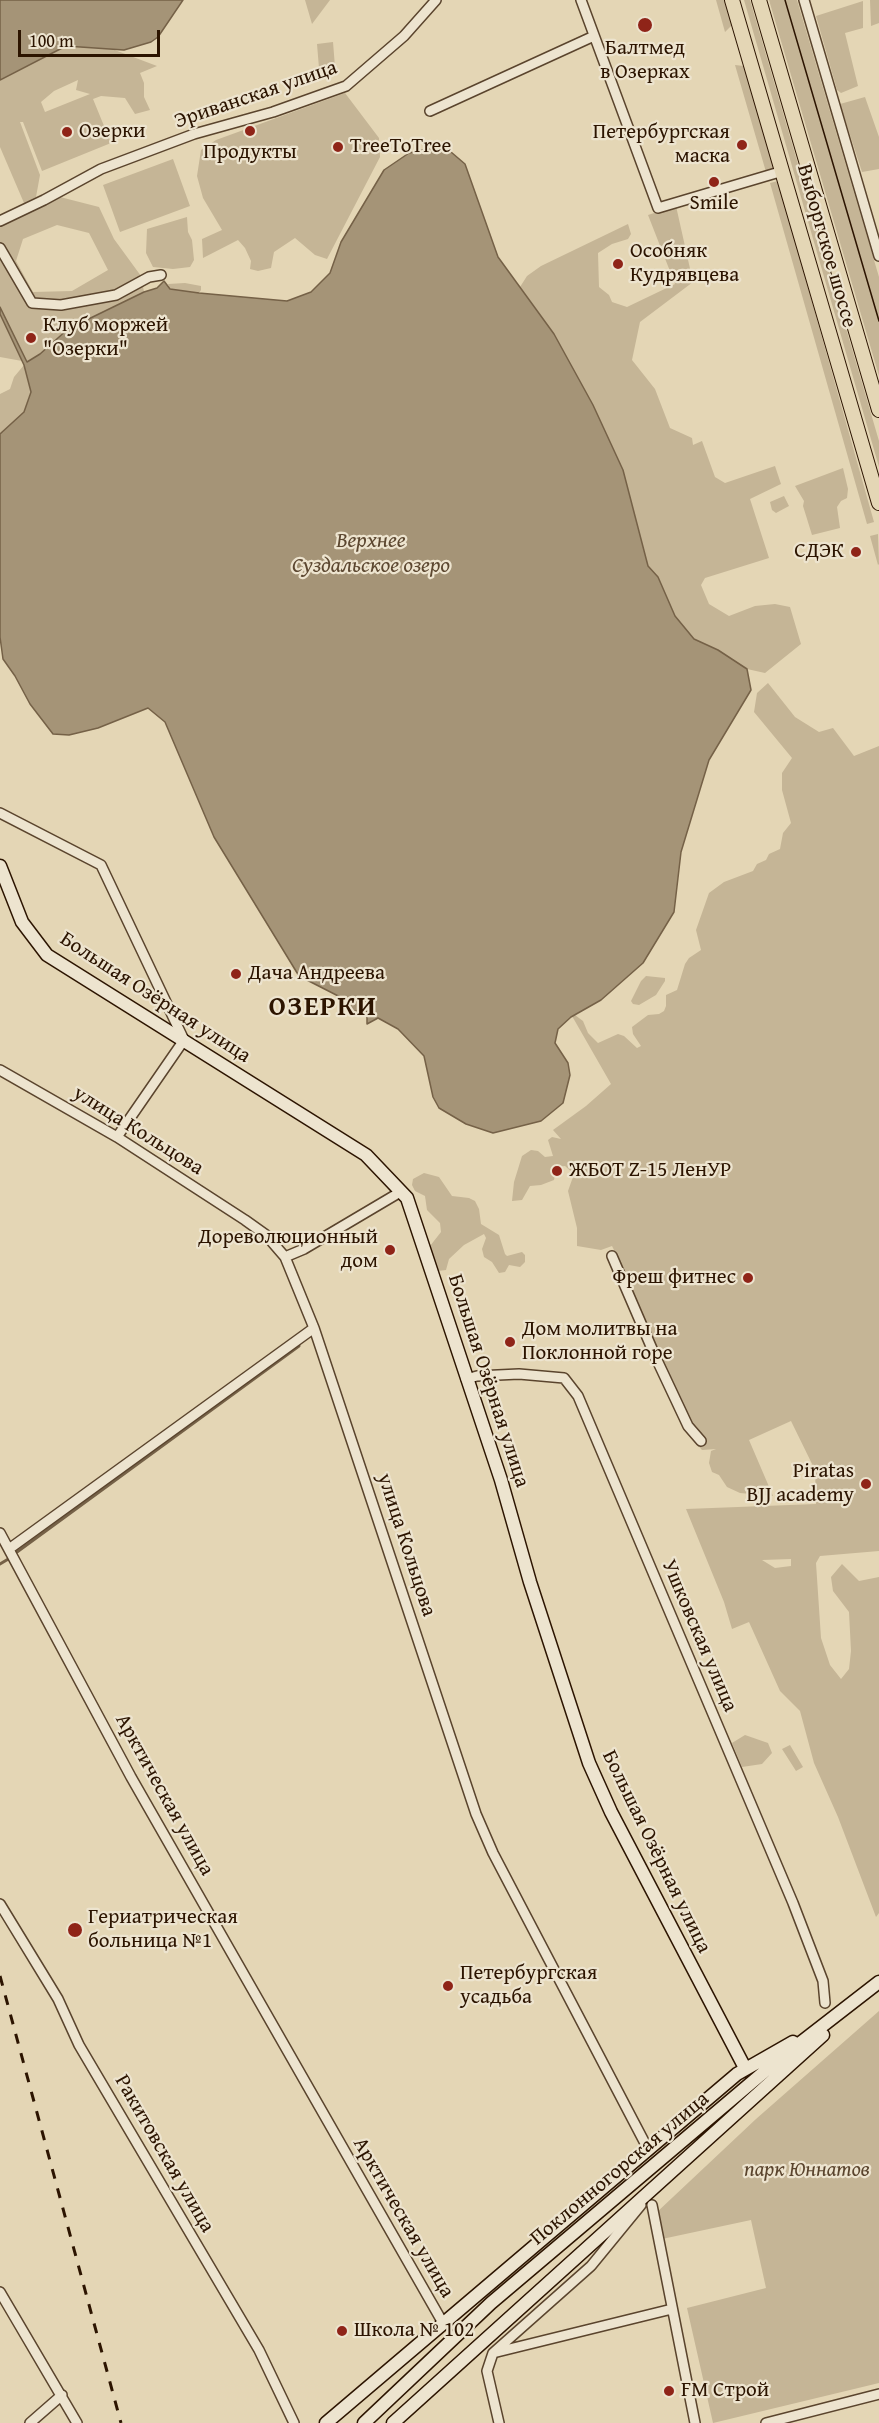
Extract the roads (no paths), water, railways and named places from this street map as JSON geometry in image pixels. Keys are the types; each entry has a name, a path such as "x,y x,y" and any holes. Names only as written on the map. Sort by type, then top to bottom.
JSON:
{"main road":[{"name":"Выборгское шоссе","path":"732,0 879,503"},
{"name":"Выборгское шоссе","path":"759,0 879,410"}],"street":[{"name":"Эриванская улица","path":"0,221 101,169 194,134 273,112 346,86 404,36 436,0"},
{"path":"581,0 658,208 783,171"},
{"path":"804,0 879,256"},
{"path":"430,111 594,36"},
{"path":"0,248 32,303 61,305 116,295 149,277 161,275"},
{"path":"0,813 101,865 184,1040 117,1137"},
{"name":"Большая Озёрная улица","path":"0,866 22,922 47,955 366,1155 402,1191 411,1211 501,1480 530,1582 589,1763 611,1812 745,2068"},
{"name":"улица Кольцова","path":"0,1070 117,1137 245,1220 266,1235 285,1257 314,1328 476,1814 493,1853 648,2149"},
{"path":"285,1257 304,1249 402,1191"},
{"path":"612,1256 688,1426 701,1442"},
{"path":"9,1549 314,1328"},
{"name":"Ушковская улица","path":"466,1379 477,1376 519,1374 564,1378 578,1396 793,1903 824,1981 825,2003"},
{"name":"Арктическая улица","path":"0,1533 131,1777 443,2323"},
{"name":"Ракитовская улица","path":"0,1904 58,1999 80,2045 259,2350 294,2423"},
{"name":"Поклонногорская улица","path":"364,2423 491,2303 777,2061 833,2020 879,1982"},
{"name":"Поклонногорская улица","path":"393,2423 650,2200 835,2025 879,1988"},
{"name":"Поклонногорская улица","path":"326,2423 745,2068 833,2020"},
{"path":"650,2200 695,2423"},
{"path":"499,2423 487,2371 493,2353 591,2266 650,2200"},
{"path":"0,2292 77,2423"},
{"path":"493,2353 672,2309"},
{"path":"766,2423 879,2394"},
{"path":"30,2423 62,2395"}],"water":[{"path":"0,0 183,0 158,37 151,42 124,50 66,46 0,80"},
{"name":"Верхнее Суздальское озеро","path":"428,149 451,152 465,164 498,257 554,334 593,405 623,470 648,566 658,577 675,616 694,639 718,650 747,669 751,690 709,760 681,852 674,912 643,963 601,1000 571,1017 558,1029 555,1043 568,1063 570,1075 563,1103 541,1121 493,1133 466,1124 439,1108 433,1097 424,1056 398,1029 378,1018 367,1024 367,1012 361,1009 349,1014 348,1001 299,976 214,837 165,722 148,708 98,728 69,735 53,734 30,704 3,659 0,637 0,434 24,412 31,392 24,365 0,314 0,307 27,362 40,354 68,329 144,292 157,288 164,281 170,289 287,301 311,292 330,273 341,242 384,170 409,153"}],"waterway":[{"path":"17,1552 299,1346"},
{"path":"0,1564 10,1558"}],"tram line":[{"path":"785,0 879,321"}],"railway":[{"path":"0,1976 121,2423"}],"place":[{"name":"Балтмед в Озерках","path":"645,25"},
{"name":"Продукты","path":"250,131"},
{"name":"Озерки","path":"67,132"},
{"name":"Петербургская маска","path":"742,145"},
{"name":"TreeToTree","path":"338,147"},
{"name":"Smile","path":"714,182"},
{"name":"Особняк Кудрявцева","path":"618,264"},
{"name":"Клуб моржей \"Озерки\"","path":"31,338"},
{"name":"СДЭК","path":"856,552"},
{"name":"Дача Андреева","path":"236,974"},
{"name":"ЖБОТ Z-15 ЛенУР","path":"557,1171"},
{"name":"Дореволюционный дом","path":"390,1250"},
{"name":"Фреш фитнес","path":"748,1278"},
{"name":"Дом молитвы на Поклонной горе","path":"510,1342"},
{"name":"Piratas BJJ academy","path":"866,1484"},
{"name":"Гериатрическая больница №1","path":"75,1930"},
{"name":"Петербургская усадьба","path":"448,1986"},
{"name":"Школа № 102","path":"342,2331"},
{"name":"FM Строй","path":"669,2391"}],"district":[{"name":"ОЗЕРКИ","path":"323,1008"}],"park label":[{"name":"парк Юннатов","path":"807,2171"}]}
